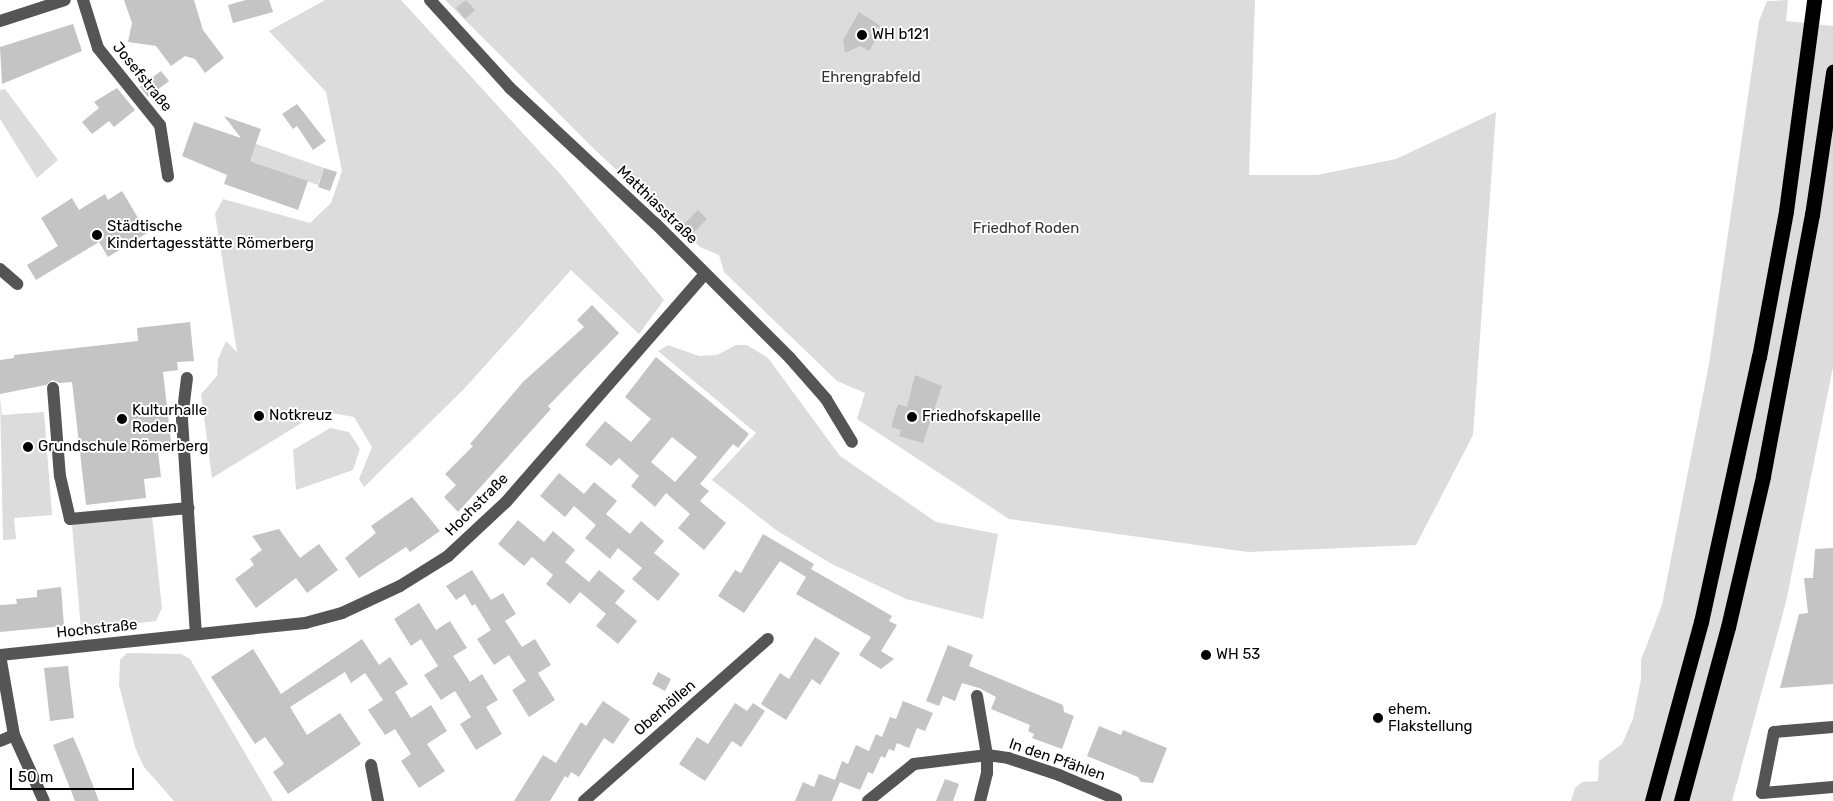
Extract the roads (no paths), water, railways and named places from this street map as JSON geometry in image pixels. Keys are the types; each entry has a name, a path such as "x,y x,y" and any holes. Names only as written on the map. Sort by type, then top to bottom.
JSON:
{"highway":[{"path":"1806,0 1808,23"},
{"path":"1652,801 1701,622 1736,470 1786,211 1802,94 1808,23 1814,0"},
{"path":"1680,801 1728,627 1763,476 1811,224 1833,72"}],"street":[{"path":"0,21 64,0"},
{"name":"Josefstraße","path":"83,0 98,48 160,125 168,176"},
{"name":"Matthiasstraße","path":"430,0 510,88 655,223 820,392 852,442"},
{"path":"0,269 17,284"},
{"name":"Hochstraße","path":"0,655 305,623 342,613 400,586 448,556 506,502 704,275"},
{"path":"187,378 182,419 188,471 188,508 196,634"},
{"path":"53,388 60,476 70,519 188,508"},
{"name":"Oberhöllen","path":"584,801 768,639"},
{"path":"0,655 14,735 44,801"},
{"name":"In den Pfählen","path":"977,696 987,755 987,773 980,801"},
{"path":"1833,727 1774,732 1762,793 1833,787"},
{"path":"0,741 14,735"},
{"name":"In den Pfählen","path":"868,801 898,776 922,761 987,755 1008,758 1059,775 1116,798"},
{"path":"370,765 378,801"}],"place":[{"name":"WH b121","path":"862,35"},
{"name":"Städtische Kindertagesstätte Römerberg","path":"97,235"},
{"name":"Notkreuz","path":"259,416"},
{"name":"Friedhofskapellle","path":"912,417"},
{"name":"Kulturhalle Roden","path":"122,419"},
{"name":"Grundschule Römerberg","path":"28,447"},
{"name":"WH 53","path":"1206,655"},
{"name":"ehem. Flakstellung","path":"1378,718"}],"park label":[{"name":"Ehrengrabfeld","path":"871,78"},
{"name":"Friedhof Roden","path":"1026,229"}]}
